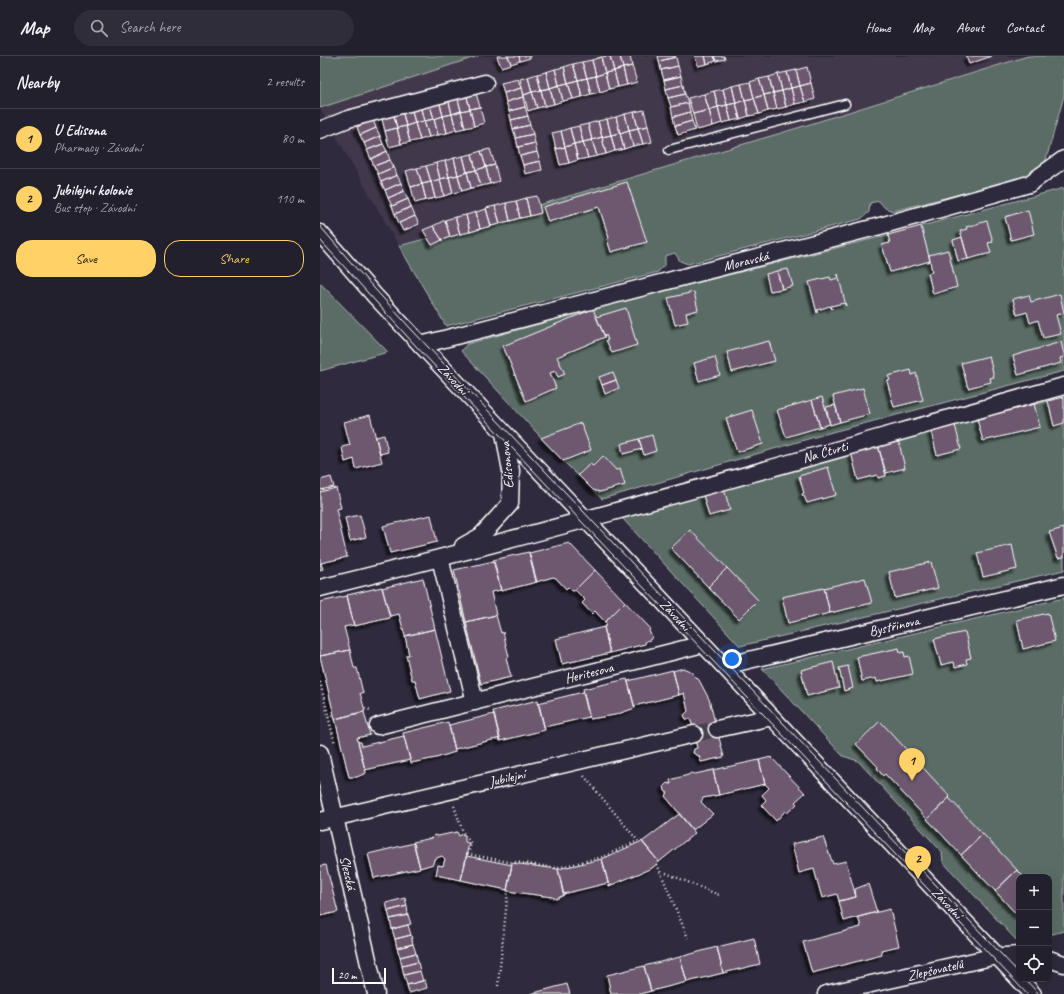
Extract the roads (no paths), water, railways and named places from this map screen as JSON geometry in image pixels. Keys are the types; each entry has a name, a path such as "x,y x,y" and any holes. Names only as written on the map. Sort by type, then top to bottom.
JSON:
{"street":[{"path":"320,130 348,119 485,83"},
{"name":"Moravská","path":"421,344 880,226 1029,184 1064,158"},
{"name":"Závodní","path":"320,233 364,284 1033,994"},
{"name":"Na Čtvrti","path":"586,520 1064,386"},
{"name":"Edisonova","path":"440,558 481,536 510,504 510,471 504,433"},
{"name":"Edisonova","path":"320,588 586,520"},
{"path":"440,558 475,702"},
{"name":"Bystřinova","path":"724,666 1064,585"},
{"name":"Heritesova","path":"378,726 703,644"},
{"path":"717,729 772,717"},
{"name":"Jubilejní","path":"327,820 694,734"},
{"name":"Slezská","path":"320,753 327,820 376,994"},
{"name":"Zlepšovatelů","path":"826,994 997,956 1016,955"},
{"path":"1052,960 1064,964"}],"lane":[{"path":"669,150 845,104"}],"tunnel":[{"path":"694,734 717,729"}],"tram line":[{"path":"320,226 412,330 1016,970"},
{"path":"320,240 415,345 1027,994"},
{"path":"1028,982 1039,994"}],"place":[{"name":"U Edisona","path":"912,781"},
{"name":"Jubilejní kolonie","path":"918,879"}]}
